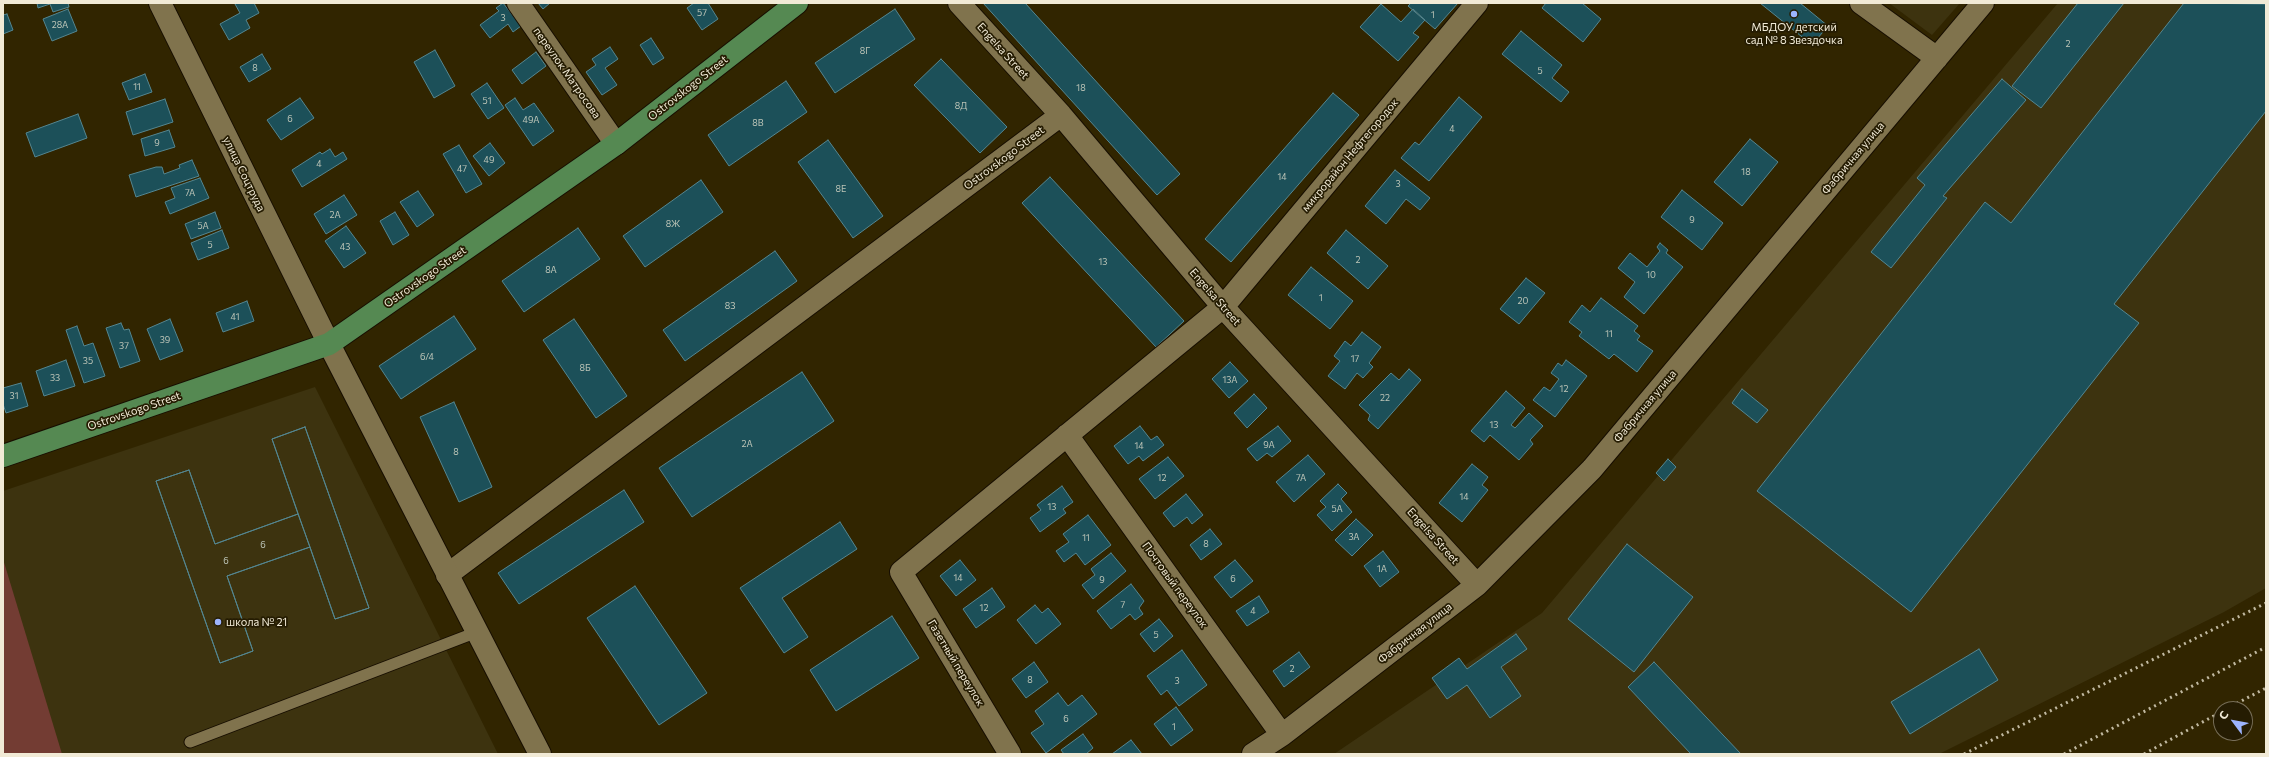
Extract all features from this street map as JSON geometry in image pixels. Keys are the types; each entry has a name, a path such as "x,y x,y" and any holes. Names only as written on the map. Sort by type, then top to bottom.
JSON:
{"main road":[{"name":"Ostrovskogo Street","path":"3,456 329,344 616,144 797,3"}],"street":[{"name":"улица Соцтруда","path":"160,3 329,344 540,754"},
{"name":"переулок Матросова","path":"518,3 616,144"},
{"name":"Engelsa Street","path":"959,3 1061,115 1223,307 1477,585"},
{"name":"микрорайон Нефтегородок","path":"901,572 1223,307 1477,3"},
{"path":"1861,3 1937,58"},
{"name":"Фабричная улица","path":"1253,754 1282,734 1477,585 1592,469 1983,3"},
{"name":"Ostrovskogo Street","path":"447,575 1061,115"},
{"name":"Почтовый переулок","path":"1067,435 1282,734"},
{"name":"Газетный переулок","path":"901,572 1010,754"}],"lane":[{"path":"190,742 477,632"}],"shaded area":[{"path":"1889,3 1960,3 1932,35"},
{"path":"2058,3 2266,3 2266,588 2224,612 1939,754 1334,754 1542,613"},
{"name":"школа № 21","path":"315,387 498,754 3,754 3,491"},
{"path":"3,559 62,754 3,754"}],"building":[{"path":"37,3 68,3 69,7 53,12 50,4 38,8"},
{"path":"254,3 259,13 246,20 250,28 229,40 220,24 240,13 235,4"},
{"path":"503,3 521,26 513,32 508,24 490,38 480,25 499,11 496,8"},
{"path":"538,3 550,3 543,9"},
{"path":"694,3 708,3 718,19 702,30 687,8"},
{"path":"983,3 1025,3 1180,174 1157,195"},
{"path":"1411,3 1458,3 1435,29 1408,6"},
{"path":"1546,3 1582,3 1601,19 1583,42 1542,8"},
{"name":"МБДОУ детский сад № 8 Звездочка","path":"1760,3 1800,3 1828,26 1812,45"},
{"path":"2078,3 2124,3 2041,108 2012,86"},
{"path":"2184,3 2266,4 2266,111 2114,304 2139,323 1911,612 1757,491 1985,202 2011,223"},
{"path":"1381,4 1401,22 1413,9 1425,20 1413,33 1419,37 1398,61 1360,27"},
{"path":"68,9 77,31 52,41 43,19"},
{"path":"895,9 915,39 835,93 815,63"},
{"path":"7,14 13,30 3,34 3,15"},
{"path":"1521,31 1562,65 1552,78 1569,92 1561,102 1502,54"},
{"path":"651,38 664,58 653,65 640,45"},
{"path":"610,47 618,59 605,68 617,85 602,95 586,72 596,65 592,59"},
{"path":"435,50 455,86 434,98 414,62"},
{"path":"536,52 546,66 522,84 512,70"},
{"path":"262,54 271,69 249,82 240,67"},
{"path":"941,59 1007,127 980,153 914,85"},
{"path":"145,74 152,92 129,100 122,83"},
{"path":"2002,79 2026,100 1943,196 1947,198 1891,268 1871,252 1925,185 1917,178"},
{"path":"786,81 807,112 729,166 708,135"},
{"path":"487,83 504,108 488,119 471,94"},
{"path":"1333,93 1359,115 1231,262 1205,239"},
{"path":"1459,97 1482,117 1429,181 1401,158 1415,142 1419,145"},
{"path":"300,98 314,118 281,140 267,120"},
{"path":"515,98 523,110 534,103 554,131 533,146 505,105"},
{"path":"165,99 173,122 133,135 126,112"},
{"path":"78,114 87,138 35,157 26,133"},
{"path":"169,130 175,147 145,156 141,139"},
{"path":"1750,139 1778,162 1742,206 1714,182"},
{"path":"828,140 883,216 853,238 798,162"},
{"path":"490,143 505,163 489,176 473,156"},
{"path":"459,145 482,184 466,193 443,154"},
{"path":"330,149 335,157 343,152 347,159 302,187 292,170 320,152 322,154"},
{"path":"192,160 199,176 136,197 129,175 156,167 162,167 164,174 180,168 179,165"},
{"path":"1395,170 1430,198 1420,210 1406,199 1386,224 1365,206"},
{"path":"1050,177 1184,321 1156,347 1022,203"},
{"path":"200,178 209,198 170,214 165,202 175,198 171,188"},
{"path":"701,180 723,212 645,267 623,236"},
{"path":"1682,190 1723,223 1702,250 1661,217"},
{"path":"418,191 434,215 417,227 400,202"},
{"path":"344,195 357,215 326,234 314,214"},
{"path":"215,212 221,228 191,239 185,224"},
{"path":"395,212 409,235 393,245 380,221"},
{"path":"346,226 366,253 344,268 325,241"},
{"path":"578,228 600,259 524,312 502,281"},
{"path":"222,230 229,248 198,260 191,243"},
{"path":"1346,230 1388,266 1368,289 1327,253"},
{"path":"1660,243 1668,250 1666,253 1683,267 1644,314 1624,297 1635,282 1618,268 1630,253 1647,267 1660,251 1657,247"},
{"path":"775,251 797,281 685,361 663,330"},
{"path":"1311,267 1353,301 1330,329 1288,295"},
{"path":"1526,278 1545,293 1519,324 1500,309"},
{"path":"1601,298 1638,326 1634,331 1640,336 1637,340 1653,351 1637,372 1614,354 1609,359 1579,336 1582,332 1569,322 1582,305 1590,312"},
{"path":"247,301 254,321 223,332 216,313"},
{"path":"454,316 476,349 401,399 379,366"},
{"path":"170,319 183,351 160,360 147,329"},
{"path":"574,319 627,396 596,418 543,340"},
{"path":"121,323 124,330 129,329 140,361 120,368 106,328"},
{"path":"77,326 84,346 93,343 105,376 84,383 66,330"},
{"path":"1362,332 1381,347 1369,363 1373,367 1363,378 1357,373 1345,389 1328,376 1340,361 1334,356 1345,341 1351,346"},
{"path":"66,360 75,386 44,396 36,371"},
{"path":"1566,360 1587,376 1555,417 1533,400 1544,387 1550,391 1559,379 1551,373 1558,363 1562,366"},
{"path":"1230,362 1248,381 1229,398 1212,379"},
{"path":"1409,369 1421,380 1378,429 1368,420 1370,415 1359,405 1391,373 1399,380"},
{"path":"802,372 834,421 692,517 659,468"},
{"path":"21,383 28,406 6,413 3,404 3,388"},
{"path":"1742,389 1768,410 1757,423 1732,403"},
{"path":"1506,391 1525,408 1511,425 1515,428 1529,413 1543,426 1530,440 1533,444 1519,460 1490,435 1484,442 1471,431"},
{"path":"1254,394 1267,408 1247,428 1234,413"},
{"path":"454,402 492,487 459,502 420,417"},
{"path":"1140,426 1151,440 1157,436 1164,445 1143,461 1139,456 1128,464 1114,446"},
{"path":"1278,426 1291,441 1272,457 1267,453 1257,461 1247,449"},
{"path":"305,427 369,608 335,619 272,439"},
{"path":"305,427 369,608 335,619 310,547 227,576 253,651 220,663 156,481 189,470 215,544 298,514 272,439"},
{"path":"1308,455 1325,474 1294,502 1276,482"},
{"path":"1168,457 1184,476 1155,499 1139,479"},
{"path":"1668,459 1676,467 1664,481 1656,473"},
{"path":"1472,464 1488,477 1482,485 1488,490 1462,522 1439,503"},
{"path":"189,470 215,544 298,514 310,547 227,576 253,651 220,663 156,481"},
{"path":"1338,484 1347,493 1341,499 1352,512 1332,531 1317,515 1326,507 1320,501"},
{"path":"1062,486 1073,502 1063,509 1066,513 1040,532 1030,518 1041,510 1037,505"},
{"path":"624,490 644,522 519,604 498,573"},
{"path":"1186,494 1203,515 1192,524 1187,517 1174,527 1163,513"},
{"path":"1088,515 1111,545 1085,565 1076,553 1064,562 1056,551 1069,542 1063,534"},
{"path":"1356,519 1373,535 1352,556 1335,540"},
{"path":"840,522 857,549 782,598 808,637 784,653 740,588"},
{"path":"1210,529 1222,544 1201,560 1190,545"},
{"path":"1627,544 1693,597 1634,672 1568,619"},
{"path":"1383,551 1399,572 1380,587 1364,566"},
{"path":"1111,553 1126,571 1093,599 1082,585 1095,575 1091,569"},
{"path":"960,560 976,580 956,596 940,576"},
{"path":"1235,560 1253,581 1231,598 1214,577"},
{"path":"1131,584 1144,601 1139,608 1143,614 1135,620 1130,614 1111,629 1097,611"},
{"path":"635,586 707,693 659,725 587,618"},
{"path":"992,588 1005,607 976,628 963,609"},
{"path":"1259,596 1269,612 1247,626 1236,611"},
{"path":"1035,605 1042,613 1048,608 1061,624 1036,644 1017,620"},
{"path":"892,616 919,658 836,711 810,670"},
{"path":"1159,619 1173,636 1154,652 1140,634"},
{"path":"1516,634 1527,649 1501,667 1521,696 1490,718 1467,685 1447,699 1432,678 1459,658 1467,669"},
{"path":"1979,649 1998,680 1910,734 1891,702"},
{"path":"1182,650 1207,685 1179,706 1167,690 1161,695 1147,676"},
{"path":"1299,652 1310,667 1284,687 1273,671"},
{"path":"1034,662 1048,682 1026,698 1012,679"},
{"path":"1654,662 1741,754 1691,754 1628,687"},
{"path":"1058,693 1068,706 1082,695 1097,714 1046,753 1031,733 1044,724 1035,711"},
{"path":"1176,707 1193,730 1171,746 1154,724"},
{"path":"1083,734 1093,748 1086,754 1064,754 1061,750"},
{"path":"1131,740 1142,754 1112,754"}],"railway":[{"path":"1964,754 2266,603"},
{"path":"2064,754 2266,647"},
{"path":"2241,701 2266,688"},
{"path":"2144,754 2213,716"}],"place":[{"name":"МБДОУ детский сад № 8 Звездочка","path":"1794,14"},
{"name":"школа № 21","path":"218,622"}]}
